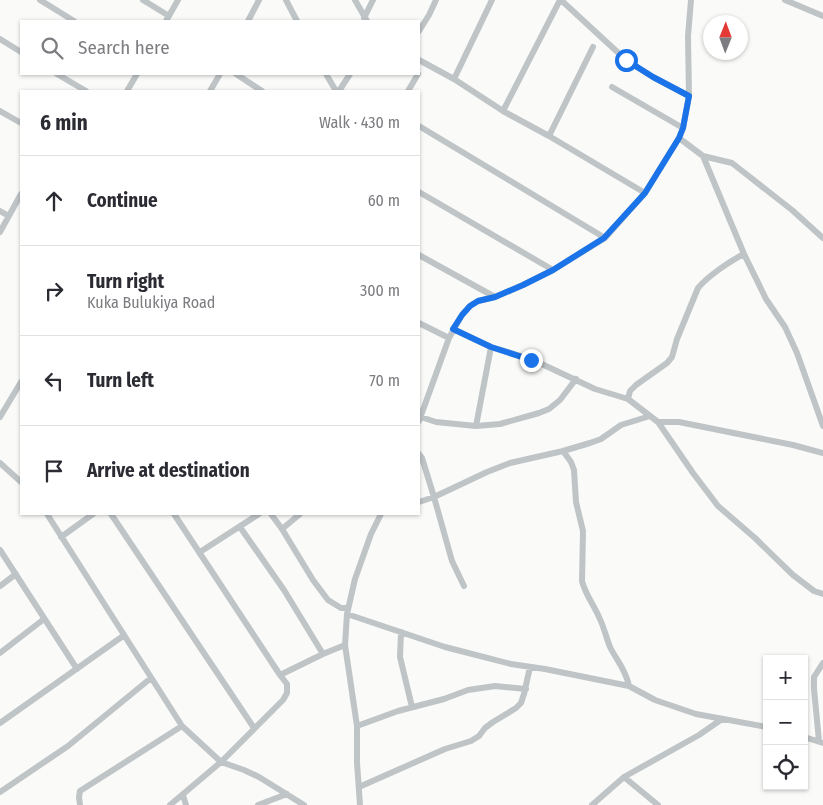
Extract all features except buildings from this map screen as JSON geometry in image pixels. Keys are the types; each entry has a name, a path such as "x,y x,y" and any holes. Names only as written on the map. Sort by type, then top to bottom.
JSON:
{"street":[{"path":"40,0 72,20"},
{"path":"143,0 168,19 178,0"},
{"path":"249,20 259,0"},
{"path":"286,0 297,20"},
{"path":"355,0 366,20"},
{"path":"366,20 372,0"},
{"path":"420,29 436,0"},
{"path":"454,80 492,0"},
{"path":"503,111 560,0 626,60 689,96"},
{"path":"576,379 560,400 549,409 539,414 500,424 476,426 420,419 448,338 470,306 478,301 495,297 523,285 553,270 604,238 645,193 679,138 683,128 689,96 688,36 691,0"},
{"path":"785,0 823,16"},
{"path":"0,39 20,51"},
{"path":"549,136 593,47"},
{"path":"422,61 503,111 645,193"},
{"path":"59,75 84,90"},
{"path":"128,90 136,75"},
{"path":"211,90 219,75"},
{"path":"238,75 260,90"},
{"path":"327,75 337,90"},
{"path":"339,90 349,75"},
{"path":"409,90 418,75"},
{"path":"612,86 683,128"},
{"path":"0,111 20,122"},
{"path":"420,127 604,238"},
{"path":"679,138 702,156 732,163 792,210 823,238"},
{"path":"702,156 744,254 766,299 785,327 797,353 823,426"},
{"path":"420,193 553,270"},
{"path":"0,232 20,196"},
{"path":"0,211 9,216"},
{"path":"628,399 630,391 636,385 667,363 672,357 677,339 698,288 724,266 744,254"},
{"path":"420,256 495,297"},
{"path":"420,324 448,338"},
{"path":"453,329 491,347 531,360 576,379 595,389 628,399 658,422 718,506 755,538 793,575 822,595"},
{"path":"476,426 491,347"},
{"path":"0,417 20,384"},
{"path":"420,502 510,462 563,451 601,439 621,425 650,416"},
{"path":"658,422 678,422 793,445 823,453"},
{"path":"563,451 574,470 576,502 583,531 582,581 599,615 610,646 625,672 629,686"},
{"path":"420,455 452,561 464,586"},
{"path":"0,463 20,481"},
{"path":"48,515 182,726 221,762 244,770 304,805"},
{"path":"61,537 92,515"},
{"path":"112,515 254,728"},
{"path":"170,805 221,762 283,700 287,693 287,684 175,515"},
{"path":"200,552 257,515"},
{"path":"271,515 328,600 347,611 445,647 511,664 629,686 655,700 696,714 763,726"},
{"path":"282,529 299,515"},
{"path":"360,805 357,726 345,645 347,611 355,579 371,534 380,515"},
{"path":"240,526 284,590 323,654"},
{"path":"0,550 77,669"},
{"path":"0,586 16,574"},
{"path":"0,653 44,619"},
{"path":"401,632 400,657 412,707"},
{"path":"0,723 123,636"},
{"path":"280,675 345,645"},
{"path":"808,738 821,742 814,677 823,663"},
{"path":"359,787 479,736 492,722 521,703 530,667"},
{"path":"0,792 68,746 151,678"},
{"path":"357,726 468,690 496,686 526,689"},
{"path":"592,805 624,777 699,735 722,719"},
{"path":"80,805 80,791 182,726"},
{"path":"624,777 658,805"},
{"path":"258,805 286,794"},
{"path":"183,795 186,805"}],"route":[{"path":"531,360 491,347 453,329 470,306 478,301 495,297 553,270 604,238 645,193 679,138 683,128 689,96 626,60"}]}
